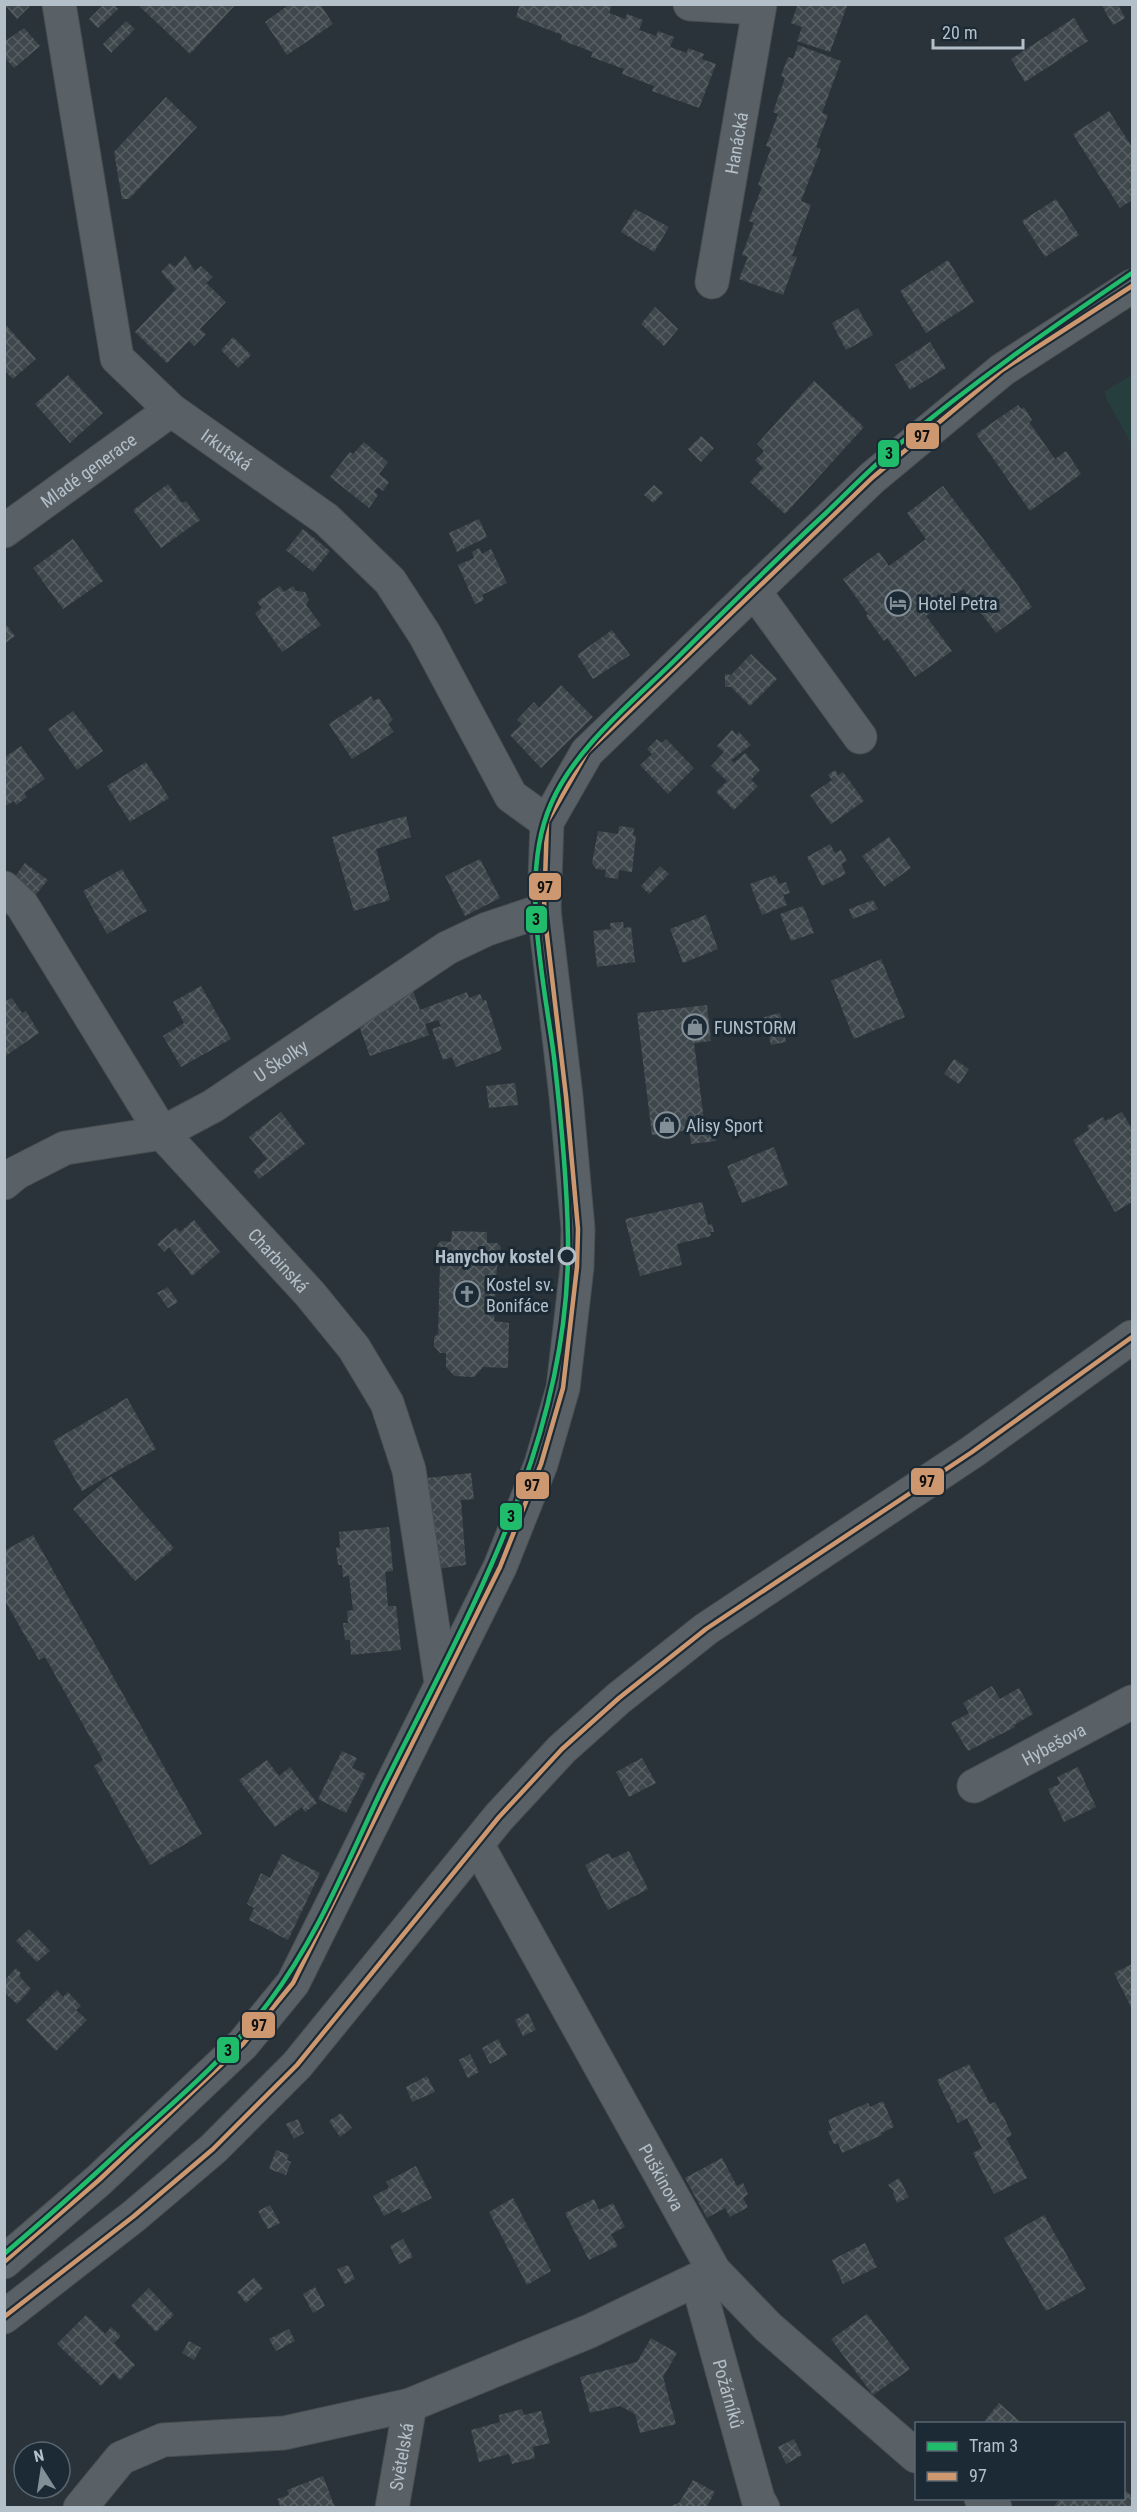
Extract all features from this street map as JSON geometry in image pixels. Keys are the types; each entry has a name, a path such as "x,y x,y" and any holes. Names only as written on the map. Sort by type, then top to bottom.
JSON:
{"street":[{"name":"Irkutská","path":"59,4 117,358 171,410 326,519 390,580 425,635 511,796 547,822"},
{"path":"690,4 760,6"},
{"name":"Hanácká","path":"712,282 760,6"},
{"path":"4,2262 99,2180 243,2044 293,1983 500,1567 541,1464 563,1388 577,1267 578,1229 566,1096 544,910 547,822 587,752 872,478 1002,370 1132,286"},
{"name":"Mladé generace","path":"4,531 171,410"},
{"path":"754,591 860,737"},
{"name":"Charbinská","path":"4,888 22,905 162,1133 310,1294 354,1348 387,1404 409,1470 441,1682"},
{"name":"U Školky","path":"4,1183 16,1173 65,1148 162,1133 213,1106 447,948 487,929 544,910"},
{"path":"4,2317 134,2216 213,2149 297,2066 477,1844 562,1749 619,1698 706,1629 972,1452 1132,1337"},
{"name":"Hybešova","path":"974,1786 1132,1702"},
{"name":"Puškinova","path":"477,1844 705,2276 768,2327 915,2455"},
{"path":"80,2508 121,2458 162,2440 284,2433 410,2405 590,2331 705,2276"},
{"name":"Požárníků","path":"705,2276 758,2499 763,2508"},
{"name":"Světelská","path":"392,2508 410,2405"}],"green space":[{"path":"1132,375 1132,445 1106,398 1105,391"}],"building":[{"path":"4,4 32,4 17,19"},
{"path":"137,4 236,4 190,54"},
{"path":"290,4 320,4 333,24 287,55 265,22"},
{"path":"520,4 612,4 609,13 625,19 627,14 643,20 639,30 656,36 658,31 674,37 670,47 687,53 688,48 704,54 702,59 716,64 699,108 652,91 654,86 622,74 624,69 591,57 593,52 561,40 562,35 516,17"},
{"path":"798,4 847,6 830,52 797,41 802,27 791,23"},
{"path":"1101,4 1118,4 1125,18 1113,25"},
{"path":"103,5 114,5 118,9 98,28 89,19"},
{"path":"1074,18 1088,41 1025,82 1011,59"},
{"path":"126,21 135,29 111,53 103,44"},
{"path":"24,28 40,46 14,68 4,57 4,42"},
{"path":"798,45 841,61 822,113 828,115 816,147 821,149 801,201 811,205 792,256 797,257 783,295 739,279 748,257 742,255 754,223 749,221 762,187 758,185 771,148 766,146 778,114 773,112 785,78 781,76 788,57 793,59"},
{"path":"166,97 197,127 129,199 122,199 114,152"},
{"path":"1109,111 1132,147 1132,200 1120,208 1073,134"},
{"path":"1056,199 1079,235 1045,257 1022,221"},
{"path":"635,209 669,227 654,252 621,232"},
{"path":"185,256 195,271 201,266 213,277 206,283 226,302 200,329 206,334 194,346 189,341 167,363 135,332 176,289 161,272 170,263 175,267"},
{"path":"948,260 974,302 926,333 900,291"},
{"path":"655,307 678,329 664,346 641,324"},
{"path":"858,308 873,335 846,350 832,323"},
{"path":"6,325 36,359 13,379 4,370"},
{"path":"233,337 251,355 238,368 221,350"},
{"path":"930,342 946,368 910,390 895,365"},
{"path":"68,375 103,413 70,443 35,404"},
{"path":"814,381 864,427 785,514 750,482 763,468 755,460 764,451 757,444"},
{"path":"1018,405 1021,409 1024,407 1032,420 1029,422 1055,459 1066,451 1081,474 1030,511 976,434"},
{"path":"701,436 714,448 701,462 688,449"},
{"path":"364,442 388,462 379,474 389,482 383,491 378,487 374,491 378,495 369,508 330,477 350,452 353,454"},
{"path":"168,484 182,503 186,501 200,520 161,548 133,510"},
{"path":"654,485 663,493 653,503 644,495"},
{"path":"943,486 1013,578 1032,607 996,633 963,589 926,616 952,651 915,677 887,638 884,641 843,579 879,552 889,566 926,539 907,513"},
{"path":"479,519 487,537 457,552 449,533"},
{"path":"303,529 330,551 313,572 286,550"},
{"path":"73,539 103,581 63,609 33,568"},
{"path":"479,548 482,554 491,549 507,583 482,595 484,600 475,604 458,565 474,558 472,552"},
{"path":"280,586 284,592 293,586 296,591 305,592 309,600 306,605 321,625 282,652 255,613 262,608 257,602"},
{"path":"4,622 15,636 4,644"},
{"path":"612,630 630,655 593,679 577,655"},
{"path":"751,654 777,679 750,706 731,687 725,687 725,674 731,675"},
{"path":"561,685 593,717 541,768 510,735 522,724 517,720 534,702 539,708"},
{"path":"371,696 374,701 379,698 393,720 388,724 394,732 352,759 329,724"},
{"path":"73,711 103,751 77,770 48,729"},
{"path":"732,730 737,735 739,732 751,745 731,760 734,763 745,753 760,770 751,780 758,786 734,810 716,792 727,781 711,766 724,752 717,746"},
{"path":"657,739 662,743 666,739 694,768 668,794 640,765 652,754 647,749"},
{"path":"21,746 45,779 24,793 27,797 16,805 14,801 4,807 4,758"},
{"path":"146,762 169,798 130,822 107,786"},
{"path":"835,770 838,775 843,772 864,801 831,824 810,795 832,780 828,775"},
{"path":"406,816 411,837 376,849 390,900 354,911 332,837"},
{"path":"619,826 634,828 633,835 636,836 632,872 619,870 618,879 605,877 606,868 596,869 592,863 598,831 618,834"},
{"path":"889,837 911,868 884,887 862,856"},
{"path":"830,844 835,853 841,850 847,861 841,864 846,874 822,886 807,857"},
{"path":"480,859 500,898 465,916 445,876"},
{"path":"25,863 48,880 33,898 11,882"},
{"path":"660,866 669,874 649,894 641,886"},
{"path":"122,869 147,911 107,934 83,891"},
{"path":"775,875 779,884 786,882 790,893 783,895 787,905 762,915 750,884"},
{"path":"873,900 878,909 853,919 849,909"},
{"path":"803,906 814,933 791,941 780,914"},
{"path":"706,915 718,949 683,963 670,929"},
{"path":"623,922 624,928 631,927 635,962 597,967 593,931 611,929 610,923"},
{"path":"881,959 905,1017 854,1039 831,981"},
{"path":"201,986 231,1039 181,1067 163,1036 184,1023 173,1002"},
{"path":"412,988 420,1010 467,992 469,998 480,994 483,1001 486,1000 502,1050 456,1067 452,1057 443,1060 432,1029 441,1026 438,1020 425,1024 429,1035 370,1056 358,1023"},
{"path":"12,998 22,1013 26,1011 39,1033 4,1057 4,1002"},
{"path":"707,1005 711,1041 694,1043 705,1128 715,1127 716,1141 691,1144 689,1130 652,1135 637,1013"},
{"path":"780,1013 786,1042 771,1045 764,1017"},
{"path":"954,1059 969,1069 959,1084 944,1074"},
{"path":"515,1083 518,1105 489,1108 486,1086"},
{"path":"281,1112 305,1144 259,1179 253,1171 267,1159 249,1137"},
{"path":"1122,1112 1132,1129 1132,1202 1115,1212 1073,1140 1089,1130 1087,1126 1103,1117 1105,1121"},
{"path":"774,1147 788,1185 742,1203 727,1166"},
{"path":"702,1202 708,1225 712,1224 714,1232 710,1232 711,1236 677,1244 682,1265 640,1276 625,1219"},
{"path":"194,1220 220,1252 192,1276 169,1247 164,1252 157,1244 176,1228 180,1232"},
{"name":"Kostel sv. Bonifáce","path":"452,1231 487,1232 487,1243 497,1243 501,1247 500,1263 497,1266 494,1321 509,1323 508,1368 483,1367 474,1377 454,1376 446,1367 446,1353 440,1353 434,1346 434,1337 438,1334 440,1264 437,1260 437,1245 441,1241 451,1242"},
{"path":"168,1287 178,1302 168,1308 157,1293"},
{"path":"127,1398 156,1449 82,1491 53,1441"},
{"path":"471,1473 474,1499 461,1500 466,1565 436,1569 427,1478"},
{"path":"111,1476 174,1548 135,1581 73,1509"},
{"path":"389,1527 393,1571 385,1572 388,1606 396,1606 401,1650 351,1655 350,1640 345,1640 343,1623 348,1623 347,1611 353,1610 349,1576 343,1577 342,1565 338,1565 336,1548 340,1547 339,1532"},
{"path":"33,1535 202,1834 150,1865 94,1766 103,1760 45,1657 39,1660 4,1599 4,1551"},
{"path":"992,1686 1000,1699 1019,1688 1033,1714 1014,1725 1015,1727 968,1751 951,1723 969,1713 963,1703"},
{"path":"342,1751 357,1758 352,1768 366,1774 346,1813 318,1799"},
{"path":"642,1758 656,1783 629,1797 616,1772"},
{"path":"267,1760 279,1776 290,1767 317,1803 305,1812 302,1807 275,1827 239,1780"},
{"path":"1078,1767 1096,1807 1064,1822 1048,1789 1060,1784 1057,1777"},
{"path":"629,1851 648,1889 608,1910 585,1865 609,1853 612,1859"},
{"path":"282,1854 320,1873 288,1940 249,1920 254,1908 247,1904 261,1873 270,1878"},
{"path":"29,1929 50,1951 37,1962 16,1941"},
{"path":"1132,1964 1132,2009 1114,1973"},
{"path":"16,1968 21,1973 19,1976 31,1989 17,2004 4,1992 4,1981"},
{"path":"57,1990 63,1997 68,1992 81,2006 76,2010 87,2020 56,2051 26,2020"},
{"path":"528,2013 536,2030 523,2036 515,2020"},
{"path":"498,2039 507,2055 490,2064 482,2048"},
{"path":"470,2054 479,2072 468,2078 459,2060"},
{"path":"969,2064 990,2104 995,2102 1004,2118 1012,2135 1006,2138 1027,2178 994,2194 973,2153 982,2148 967,2118 958,2123 937,2080"},
{"path":"427,2076 435,2092 412,2102 406,2087"},
{"path":"883,2101 894,2127 842,2153 838,2143 834,2144 828,2131 832,2130 828,2120 868,2103 870,2107"},
{"path":"341,2113 352,2128 340,2137 329,2121"},
{"path":"298,2119 304,2133 294,2139 286,2124"},
{"path":"276,2150 289,2155 287,2160 291,2162 286,2175 269,2169"},
{"path":"722,2158 737,2186 743,2183 748,2194 743,2198 748,2207 730,2217 725,2208 707,2218 685,2178"},
{"path":"416,2166 432,2198 402,2213 399,2208 384,2216 373,2196 389,2188 386,2182"},
{"path":"899,2178 909,2197 897,2203 894,2191 888,2185"},
{"path":"513,2198 551,2271 527,2285 489,2212"},
{"path":"594,2199 599,2210 613,2203 625,2227 611,2234 618,2246 589,2260 565,2213"},
{"path":"270,2205 280,2223 268,2229 258,2211"},
{"path":"1044,2215 1086,2289 1046,2311 1004,2238"},
{"path":"403,2239 413,2257 399,2264 390,2246"},
{"path":"865,2243 877,2267 843,2284 832,2260"},
{"path":"348,2265 355,2279 345,2284 337,2269"},
{"path":"254,2278 263,2288 246,2303 237,2292"},
{"path":"315,2287 325,2306 313,2313 303,2294"},
{"path":"149,2288 174,2315 156,2332 131,2306"},
{"path":"867,2314 910,2369 873,2395 831,2339"},
{"path":"86,2315 105,2334 111,2327 121,2336 114,2343 135,2365 120,2380 113,2373 101,2386 57,2344"},
{"path":"289,2329 295,2341 276,2351 269,2339"},
{"path":"651,2338 677,2353 663,2377 676,2424 640,2433 635,2414 620,2406 590,2413 580,2377 637,2362"},
{"path":"189,2341 201,2348 194,2360 182,2353"},
{"path":"999,2403 1021,2422 984,2422"},
{"path":"522,2409 524,2415 541,2411 550,2443 533,2447 535,2458 512,2464 509,2454 479,2462 471,2430 500,2422 499,2415"},
{"path":"794,2439 802,2455 786,2464 778,2447"},
{"path":"323,2476 334,2505 339,2508 281,2508 277,2499 289,2495 287,2490"},
{"path":"693,2480 715,2492 706,2508 665,2508 679,2503"},
{"path":"1125,2490 1132,2496 1131,2508 1053,2508 1058,2500 1125,2500"}],"tram line":[{"name":"3","path":"4,2254 69,2198 204,2074 254,2021 287,1977 331,1898 383,1787 449,1656 509,1523 533,1454 552,1385 564,1313 568,1239 565,1171 554,1057 540,963 535,896 542,832 551,804 562,783 575,763 607,726 888,454 983,378 1132,273"}],"transit line":[{"name":"97","path":"4,2262 99,2180 243,2044 293,1983 500,1567 541,1464 563,1388 577,1267 578,1229 566,1096 544,910 547,822 587,752 872,478 1002,370 1132,286"},
{"name":"97","path":"4,2317 134,2216 213,2149 297,2065 499,1817 562,1749 619,1698 706,1629 972,1452 1132,1337"}],"place":[{"name":"Hotel Petra","path":"898,603"},
{"name":"FUNSTORM","path":"695,1027"},
{"name":"Alisy Sport","path":"667,1125"},
{"name":"Hanychov kostel","path":"567,1256"},
{"name":"Kostel sv. Bonifáce","path":"467,1294"}]}
